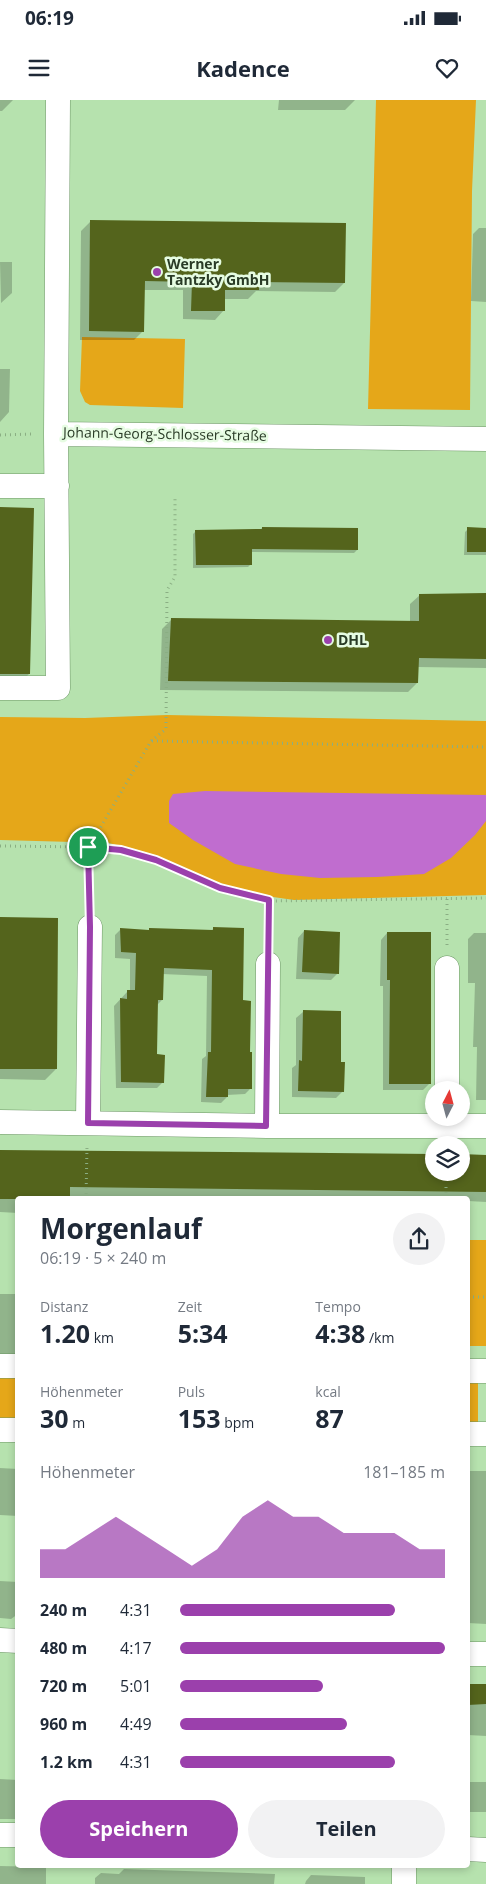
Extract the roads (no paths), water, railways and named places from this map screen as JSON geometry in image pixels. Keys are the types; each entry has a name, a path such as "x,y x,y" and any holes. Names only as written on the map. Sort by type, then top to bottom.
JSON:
{"street":[{"name":"Johann-Georg-Schlosser-Straße","path":"58,100 56,434 486,439"},
{"path":"0,688 58,688 56,434"},
{"path":"0,486 57,486"},
{"path":"88,1123 90,927"},
{"path":"266,1126 268,964"},
{"path":"447,968 447,1081"},
{"path":"0,1122 266,1126 425,1122"},
{"path":"470,1124 486,1126"},
{"path":"0,1366 15,1366"},
{"path":"470,1371 486,1371"},
{"path":"0,1430 15,1430"},
{"path":"470,1434 486,1434"},
{"path":"0,1640 15,1641"},
{"path":"470,1654 486,1654"},
{"path":"0,1835 15,1835"},
{"path":"470,1849 486,1850"},
{"path":"404,1868 404,1884"}],"place":[{"name":"Werner Tantzky GmbH","path":"157,272"},
{"name":"DHL","path":"328,640"}]}
